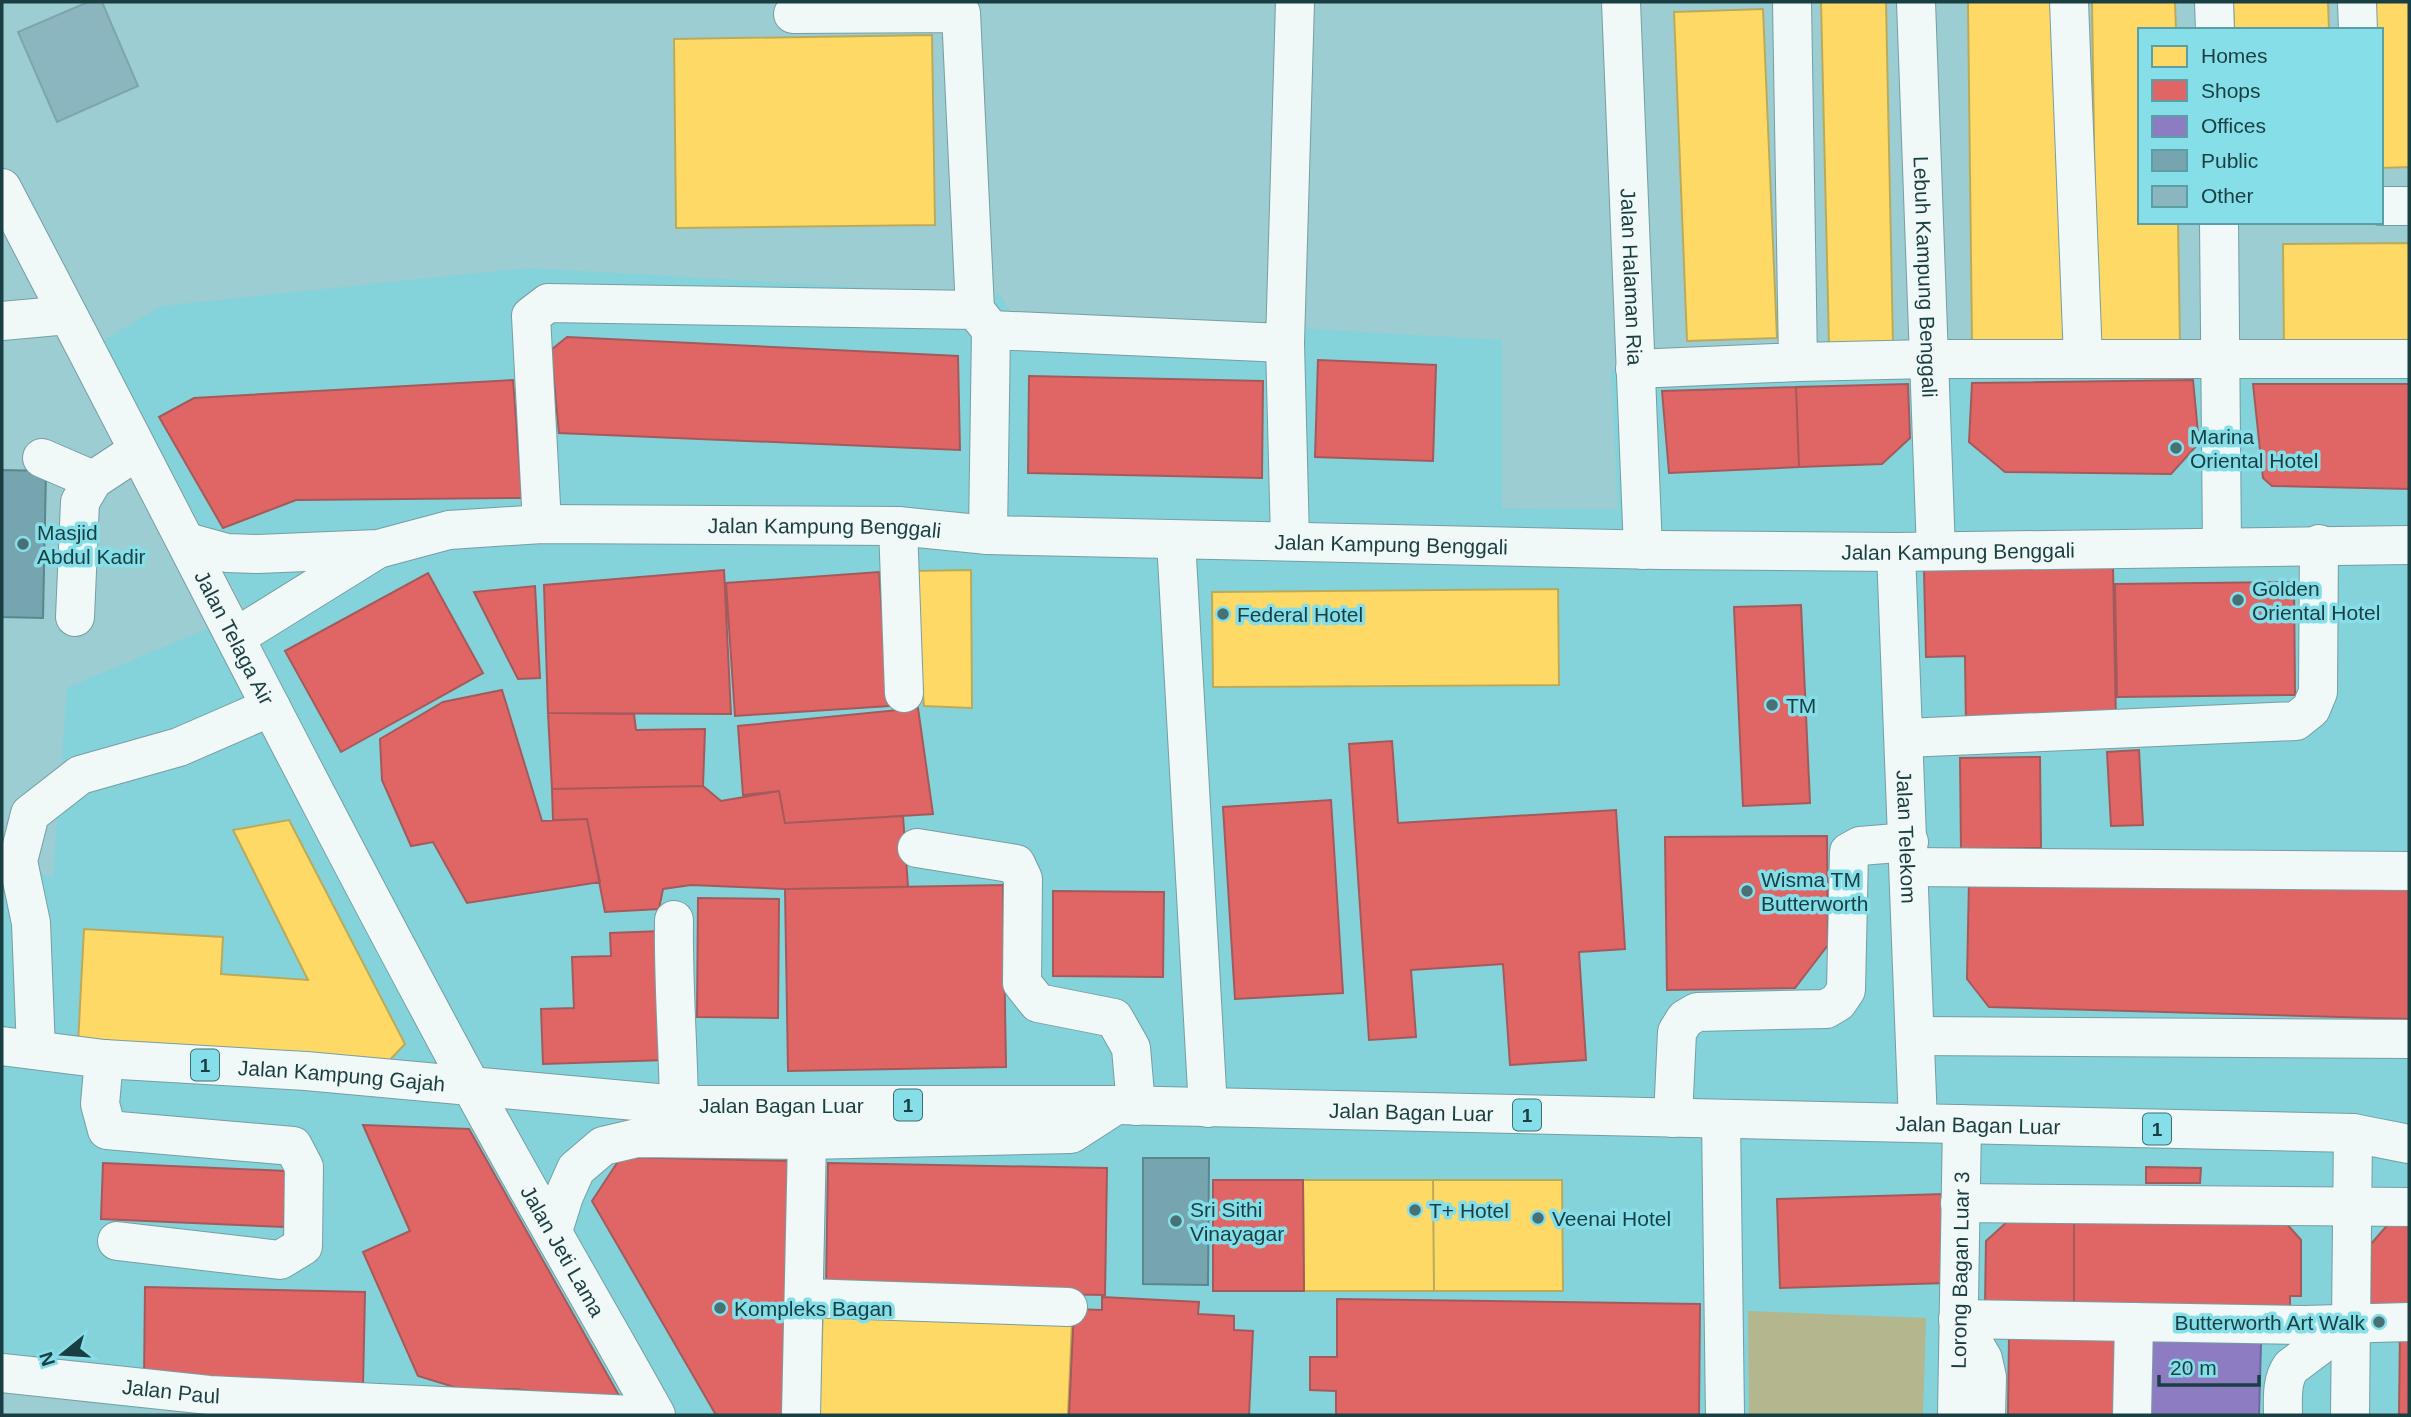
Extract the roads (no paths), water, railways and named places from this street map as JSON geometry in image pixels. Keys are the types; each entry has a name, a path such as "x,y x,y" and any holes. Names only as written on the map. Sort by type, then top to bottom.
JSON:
{"street":[{"path":"1290,540 1285,343 1295,2"},
{"name":"Jalan Halaman Ria","path":"1620,2 1643,550"},
{"path":"1792,2 1798,362"},
{"name":"Lebuh Kampung Benggali","path":"1916,2 1936,551"},
{"path":"2069,2 2084,359"},
{"path":"2214,2 2215,28"},
{"path":"2357,2 2358,28"},
{"path":"793,15 961,13 983,320 988,535"},
{"path":"2383,206 2409,206"},
{"name":"Jalan Telaga Air","path":"7,209 68,314 137,451 471,1086"},
{"path":"2219,224 2222,547"},
{"path":"542,524 531,316 548,303 983,320 1285,343"},
{"path":"2,321 68,314"},
{"path":"1635,369 1930,359 2409,359"},
{"path":"75,617 80,502 93,480 137,451"},
{"path":"42,458 93,480"},
{"name":"Jalan Kampung Benggali","path":"378,549 449,530 542,524 898,526 988,535 1643,550 1896,552 2319,544 2409,545"},
{"path":"898,526 904,694"},
{"path":"1176,540 1208,1108"},
{"path":"187,542 227,552 258,554 378,549"},
{"path":"1905,738 2296,721 2311,709 2318,692 2319,544"},
{"path":"236,637 378,549"},
{"name":"Jalan Telekom","path":"1896,552 1918,1123"},
{"path":"19,1048 31,922 18,861 30,814 80,775 179,747 271,707"},
{"path":"1673,1118 1677,1032 1685,1019 1697,1012 1826,1009 1838,1002 1846,990 1849,852 1860,846 1909,855 2409,871"},
{"path":"553,1231 576,1169 603,1146 637,1138 807,1140 1071,1133 1126,1106 1131,1048 1114,1018 1038,1003 1022,983 1023,879 1016,864 917,848"},
{"path":"674,920 673,982 679,1105"},
{"path":"1915,1036 2409,1039"},
{"name":"Jalan Kampung Gajah","path":"19,1048 104,1059 306,1071 471,1086"},
{"path":"104,1059 100,1104 107,1130 293,1146 304,1167 303,1247 280,1260 117,1241"},
{"name":"Jalan Bagan Luar","path":"471,1086 679,1105 1126,1106 1918,1123 2353,1133 2409,1144"},
{"name":"Jalan Jeti Lama","path":"471,1086 656,1415"},
{"path":"1721,1119 1724,1415"},
{"name":"Jalan Bagan Luar","path":"2353,1133 2409,1119"},
{"name":"Lorong Bagan Luar 3","path":"1957,1415 1962,1125"},
{"path":"2350,1415 2353,1133"},
{"path":"801,1415 807,1140"},
{"path":"1961,1203 2409,1207"},
{"path":"805,1298 1068,1307"},
{"path":"1958,1318 2305,1325 2409,1322"},
{"path":"1958,1318 1983,1359 1987,1377 1986,1415"},
{"path":"2132,1415 2134,1322"},
{"path":"2283,1415 2284,1381 2287,1372 2351,1322"},
{"name":"Jalan Paul","path":"2,1373 206,1405 633,1415"}],"place":[{"name":"Marina Oriental Hotel","path":"2176,448"},
{"name":"Masjid Abdul Kadir","path":"23,544"},
{"name":"Golden Oriental Hotel","path":"2238,600"},
{"name":"Federal Hotel","path":"1223,614"},
{"name":"TM","path":"1772,705"},
{"name":"Wisma TM Butterworth","path":"1747,891"},
{"name":"T+ Hotel","path":"1415,1210"},
{"name":"Veenai Hotel","path":"1538,1218"},
{"name":"Sri Sithi Vinayagar","path":"1176,1221"},
{"name":"Kompleks Bagan","path":"720,1308"},
{"name":"Butterworth Art Walk","path":"2379,1322"}]}
